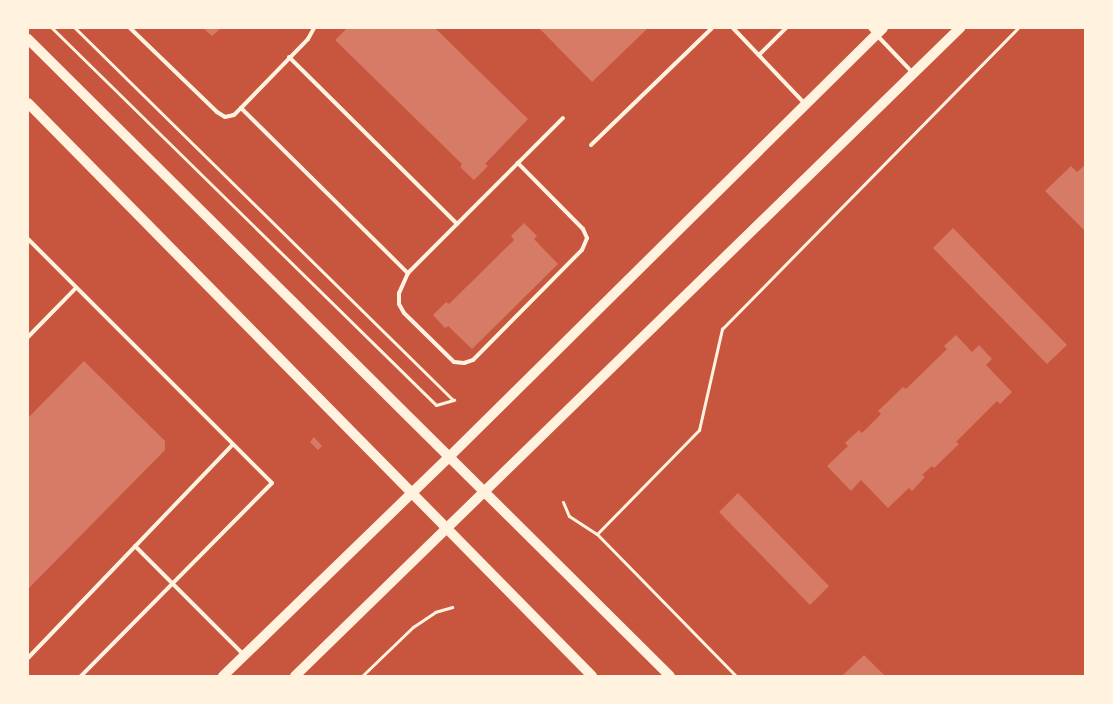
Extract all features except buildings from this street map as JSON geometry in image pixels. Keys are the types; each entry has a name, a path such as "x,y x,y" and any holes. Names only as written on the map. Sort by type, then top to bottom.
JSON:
{"main road":[{"path":"223,676 449,457 805,104 873,31 884,28"},
{"path":"295,676 960,28"},
{"path":"28,40 670,676"},
{"path":"28,103 592,676"}],"lane":[{"path":"130,28 217,112 225,117 234,115 308,39 314,28"},
{"path":"591,145 712,28"},
{"path":"733,28 805,104"},
{"path":"759,55 786,28"},
{"path":"873,31 913,73"},
{"path":"289,58 457,224"},
{"path":"241,108 408,273"},
{"path":"518,163 584,229 587,238 582,250 473,360 464,364 454,362 404,312 399,304 398,293 408,273 457,224 518,163 563,118"},
{"path":"28,239 272,483 80,676"},
{"path":"28,337 76,288"},
{"path":"28,658 233,444"},
{"path":"135,546 244,655"}],"path":[{"path":"52,28 436,405 454,400 75,28"},
{"path":"597,534 699,430 722,329 1018,28"},
{"path":"563,502 569,516 597,534 736,676"},
{"path":"362,676 413,626 435,612 452,607"}]}
